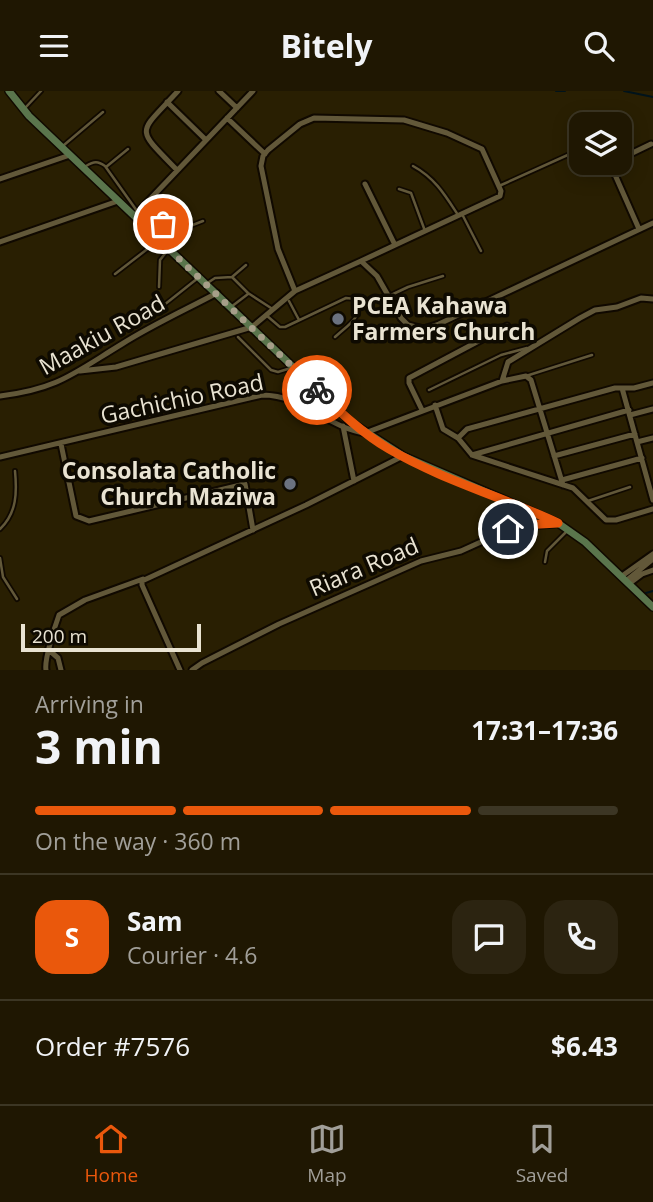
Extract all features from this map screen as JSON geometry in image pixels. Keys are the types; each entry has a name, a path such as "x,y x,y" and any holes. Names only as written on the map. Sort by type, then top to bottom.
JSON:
{"main road":[{"path":"9,91 23,110 365,433 403,456 558,523 585,541 653,607"}],"street":[{"path":"177,170 148,141 144,133 146,125 178,91"},
{"path":"219,91 237,108"},
{"path":"136,214 253,91"},
{"path":"167,102 206,140"},
{"path":"227,118 265,154"},
{"path":"80,371 116,367 252,327 295,291 500,196 502,194 489,161 479,146 404,120 310,118 265,154 261,166 278,249 295,291"},
{"path":"632,153 651,144"},
{"path":"0,179 70,155"},
{"path":"615,175 639,229"},
{"path":"365,184 395,245"},
{"path":"0,242 118,201"},
{"path":"361,261 377,276 401,318 408,325 424,329 653,223"},
{"path":"646,226 653,232"},
{"name":"Maakiu Road","path":"0,395 49,387 217,293"},
{"path":"502,381 509,362 595,310 617,307 641,298 653,299"},
{"path":"422,410 409,383 411,376 507,325"},
{"path":"365,433 502,381 526,376 531,380 563,483"},
{"path":"458,438 467,429 540,408 615,388 653,383"},
{"path":"622,389 653,500"},
{"name":"Gachichio Road","path":"0,457 262,395 292,399 343,426 365,433"},
{"path":"435,405 443,429 458,438 472,455 563,483 578,492 606,520 653,509"},
{"path":"472,455 546,433 629,412 653,409"},
{"path":"343,426 354,481"},
{"path":"554,456 635,434"},
{"path":"637,442 653,437"},
{"path":"61,444 76,516 82,520 89,521 245,484 253,530"},
{"path":"46,670 46,658 59,615 85,600 146,578 253,530 403,456"},
{"path":"563,483 642,458"},
{"path":"644,467 653,464"},
{"name":"Riara Road","path":"192,670 279,624 421,561 461,551 514,527 558,523"},
{"path":"626,580 634,565 653,554"},
{"path":"626,580 653,559"},
{"path":"626,580 653,570"},
{"path":"146,578 142,585 180,670"},
{"path":"50,651 58,658 61,670"}],"lane":[{"path":"23,110 41,91"},
{"path":"62,147 103,112"},
{"path":"106,167 128,149"},
{"path":"499,186 569,154"},
{"path":"84,168 92,162 99,162 106,167 136,214"},
{"path":"413,166 436,181 460,214 481,251"},
{"path":"399,189 411,193 425,231"},
{"path":"142,223 165,208 172,208 173,214 162,242 159,287"},
{"path":"115,274 185,228 203,221"},
{"path":"206,284 215,278 232,277 246,265"},
{"path":"389,296 443,276"},
{"path":"159,309 199,277"},
{"path":"232,277 248,293 272,309"},
{"path":"231,307 248,293"},
{"path":"266,314 280,327 346,298 356,299 359,309 357,318 335,337"},
{"path":"289,302 299,320"},
{"path":"238,337 271,370 278,372 295,367"},
{"path":"429,390 501,355 530,347"},
{"path":"526,376 592,355"},
{"path":"0,529 12,513 17,494 15,471"},
{"path":"588,501 630,487"},
{"path":"545,562 547,551 568,530"},
{"path":"0,558 3,577 18,599"}],"waterway":[{"path":"556,91 565,91"},
{"path":"624,91 653,97"},
{"path":"646,593 653,591"}],"way so far":[{"path":"163,224 153,234 317,390"}],"place":[{"name":"PCEA Kahawa Farmers Church","path":"338,319"},
{"name":"Consolata Catholic Church Maziwa","path":"290,484"}],"route":[{"path":"317,390 352,423 390,449 436,472 558,523 523,525 508,529"}]}
